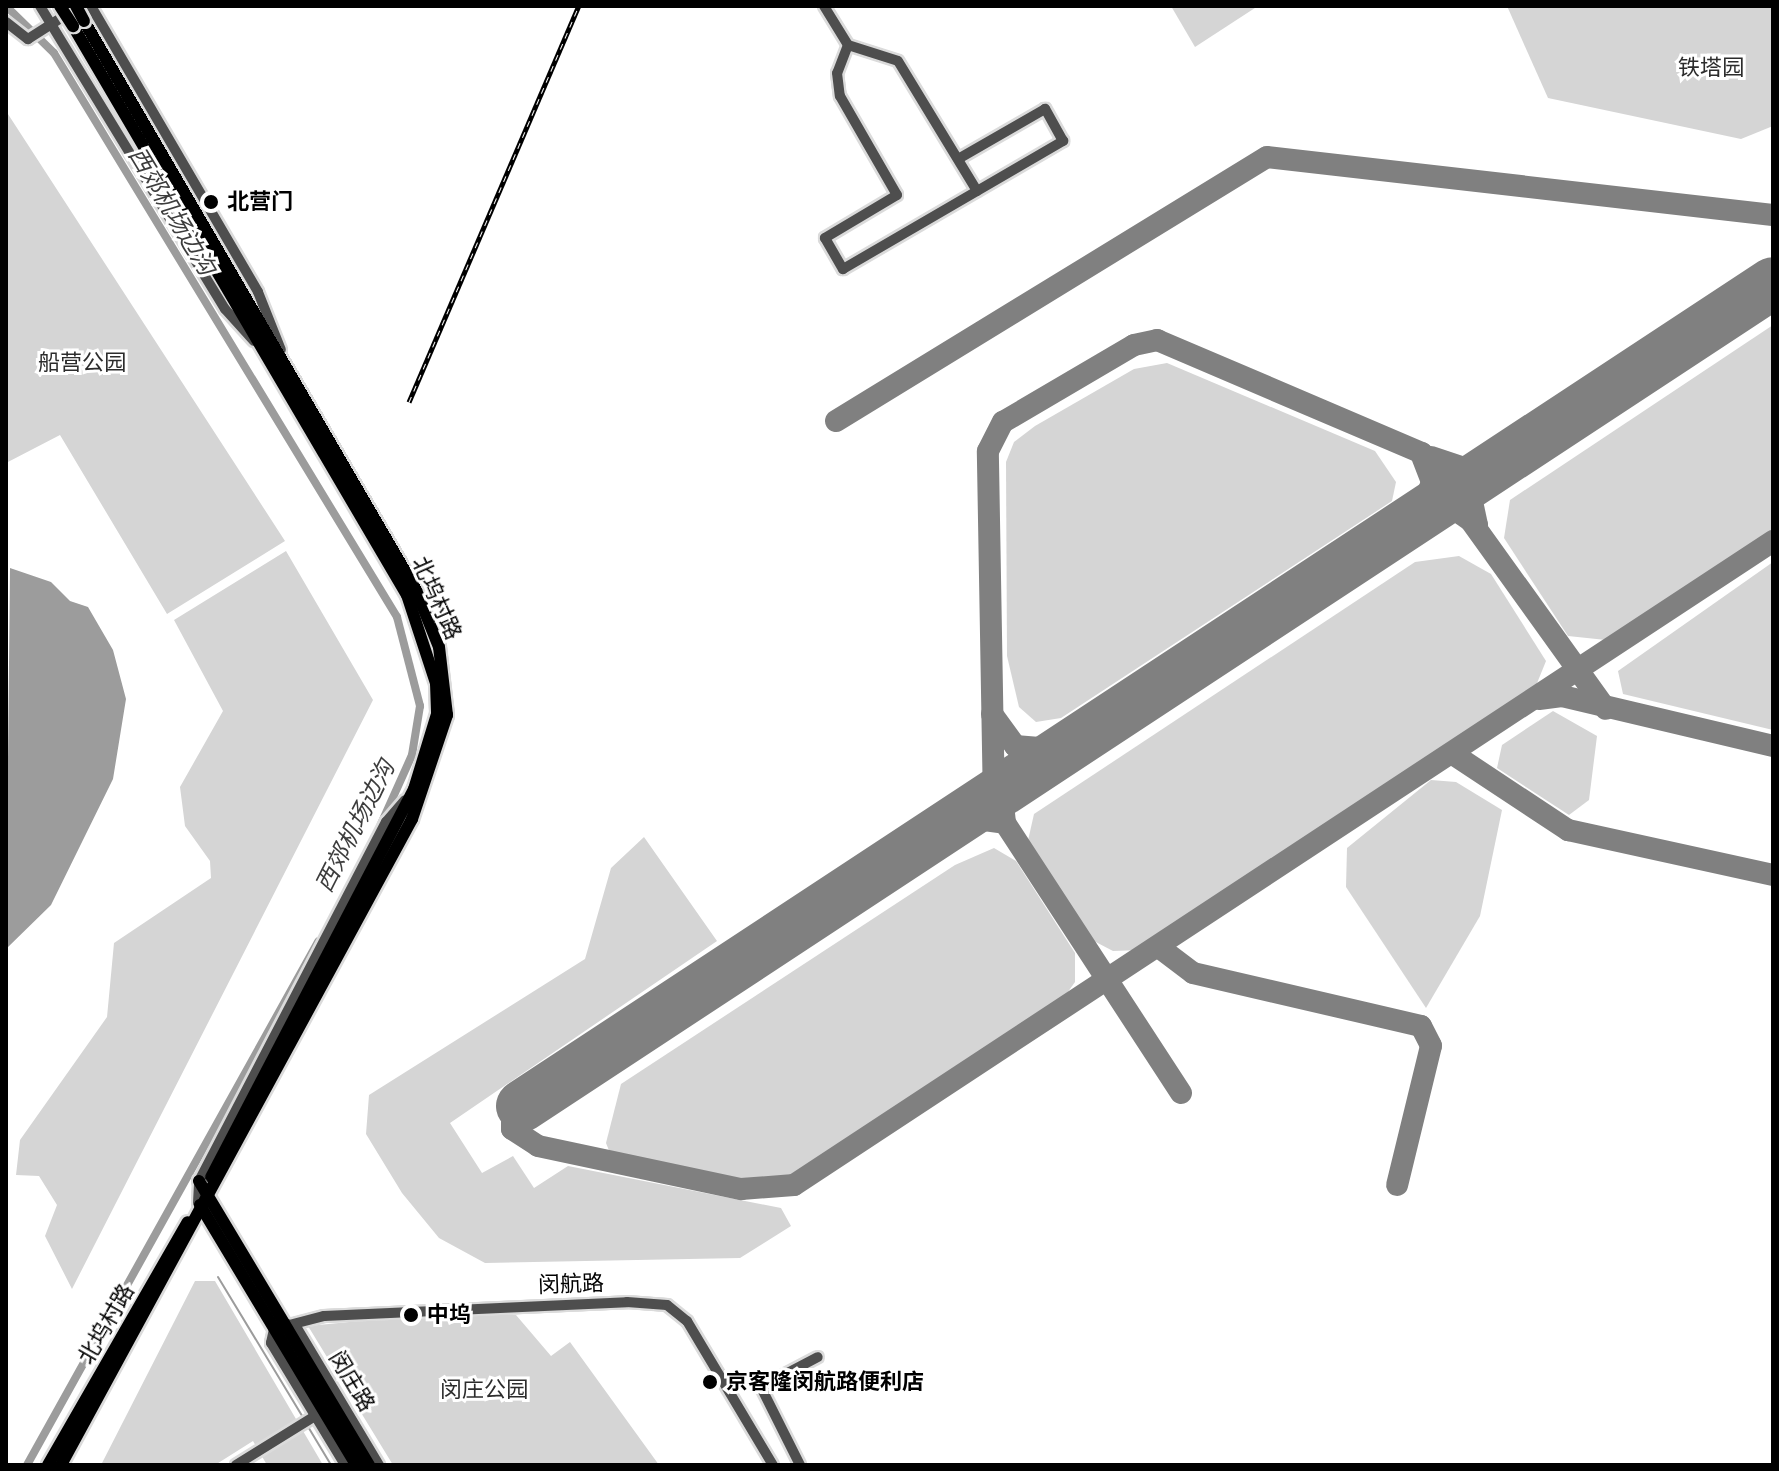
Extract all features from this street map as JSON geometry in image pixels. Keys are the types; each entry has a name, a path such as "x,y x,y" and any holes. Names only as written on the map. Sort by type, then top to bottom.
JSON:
{"main road":[{"path":"60,6 78,23"},
{"path":"78,6 78,23"},
{"name":"北坞村路","path":"61,1465 414,789 437,714 430,650 407,595 78,23"},
{"name":"北坞村路","path":"48,1465 203,1196 412,819 447,715 428,615 288,370 78,23"},
{"name":"闵庄路","path":"203,1196 356,1465"},
{"name":"闵庄路","path":"279,1326 369,1465"}],"street":[{"name":"北坞村路","path":"40,6 53,22 225,309 271,361"},
{"path":"6,22 28,39 78,6"},
{"name":"北坞村路","path":"91,6 258,292 288,370"},
{"path":"824,6 848,45 898,61 977,191"},
{"path":"848,45 837,73 840,96 897,195 825,238 843,269 1063,141 1045,109 958,159"},
{"name":"闵航路","path":"279,1326 425,1311 667,1305 696,1332 773,1465"},
{"name":"闵庄路","path":"345,1465 309,1420 271,1343 279,1326 297,1328 379,1465"},
{"path":"800,1465 761,1387 818,1357"},
{"path":"236,1465 309,1420"}],"green space":[{"path":"1171,6 1258,6 1195,47"},
{"name":"铁塔园","path":"1507,6 1773,6 1773,126 1741,139 1548,98"},
{"name":"船营公园","path":"6,111 285,541 167,614 60,435 6,463"},
{"path":"1773,325 1773,529 1606,640 1568,636 1504,538 1510,500"},
{"path":"1167,363 1375,451 1396,482 1392,501 1061,718 1036,722 1019,707 1007,656 1006,462 1014,442 1035,426 1134,369"},
{"path":"286,551 373,700 72,1289 45,1236 57,1205 39,1176 16,1175 20,1140 107,1017 114,943 211,878 210,861 185,826 180,787 223,711 174,620"},
{"path":"1459,556 1491,574 1546,661 1533,693 1141,950 1113,951 1090,939 1027,845 1034,814 1415,562"},
{"path":"1773,562 1773,730 1623,694 1618,671"},
{"path":"1553,711 1597,736 1589,800 1569,815 1497,768 1502,745"},
{"path":"1431,780 1456,782 1502,810 1480,916 1426,1008 1346,887 1347,848"},
{"path":"644,837 717,941 450,1123 482,1173 513,1156 534,1188 568,1166 781,1208 791,1226 740,1258 485,1263 439,1238 402,1193 366,1134 369,1095 585,959 611,868"},
{"path":"994,848 1016,861 1075,953 1075,982 1058,1006 784,1179 744,1184 610,1153 606,1143 621,1084 955,865"},
{"path":"195,1281 215,1281 323,1465 267,1465 253,1441 215,1465 101,1465"},
{"name":"闵庄公园","path":"421,1315 516,1315 551,1356 570,1342 659,1465 393,1465 308,1326"}],"shaded area":[{"path":"10,568 51,582 70,601 88,607 113,650 126,699 113,779 51,905 6,949"}],"waterway":[{"name":"西郊机场边沟","path":"6,6 54,53 397,617 420,706 412,755 381,824"},
{"name":"西郊机场边沟","path":"27,1465 318,942"},
{"path":"218,1277 304,1419"},
{"path":"307,1425 331,1465"}],"taxiway":[{"path":"836,421 1267,157 1773,215"},
{"path":"1181,1093 994,806 988,451 1003,422 1134,345 1157,340 1422,453 1606,709"},
{"path":"1422,456 1432,482 1419,517 1454,509 1477,525 1472,502 1488,471"},
{"path":"1431,457 1470,470 1506,459"},
{"path":"522,1106 512,1114 512,1129 538,1146 741,1189 794,1185 1773,541"},
{"path":"1539,699 1562,696 1773,746"},
{"path":"992,714 1015,746 1064,750"},
{"path":"1453,754 1568,830 1773,875"},
{"path":"962,817 1005,823 1003,805 1017,781"},
{"path":"1160,948 1193,973 1421,1026 1431,1046 1397,1185"}],"runway":[{"path":"522,1106 1773,283"}],"railway":[{"path":"409,402 579,6"}],"place":[{"name":"北营门","path":"211,202"},
{"name":"中坞","path":"411,1315"},
{"name":"京客隆闵航路便利店","path":"710,1382"}]}
